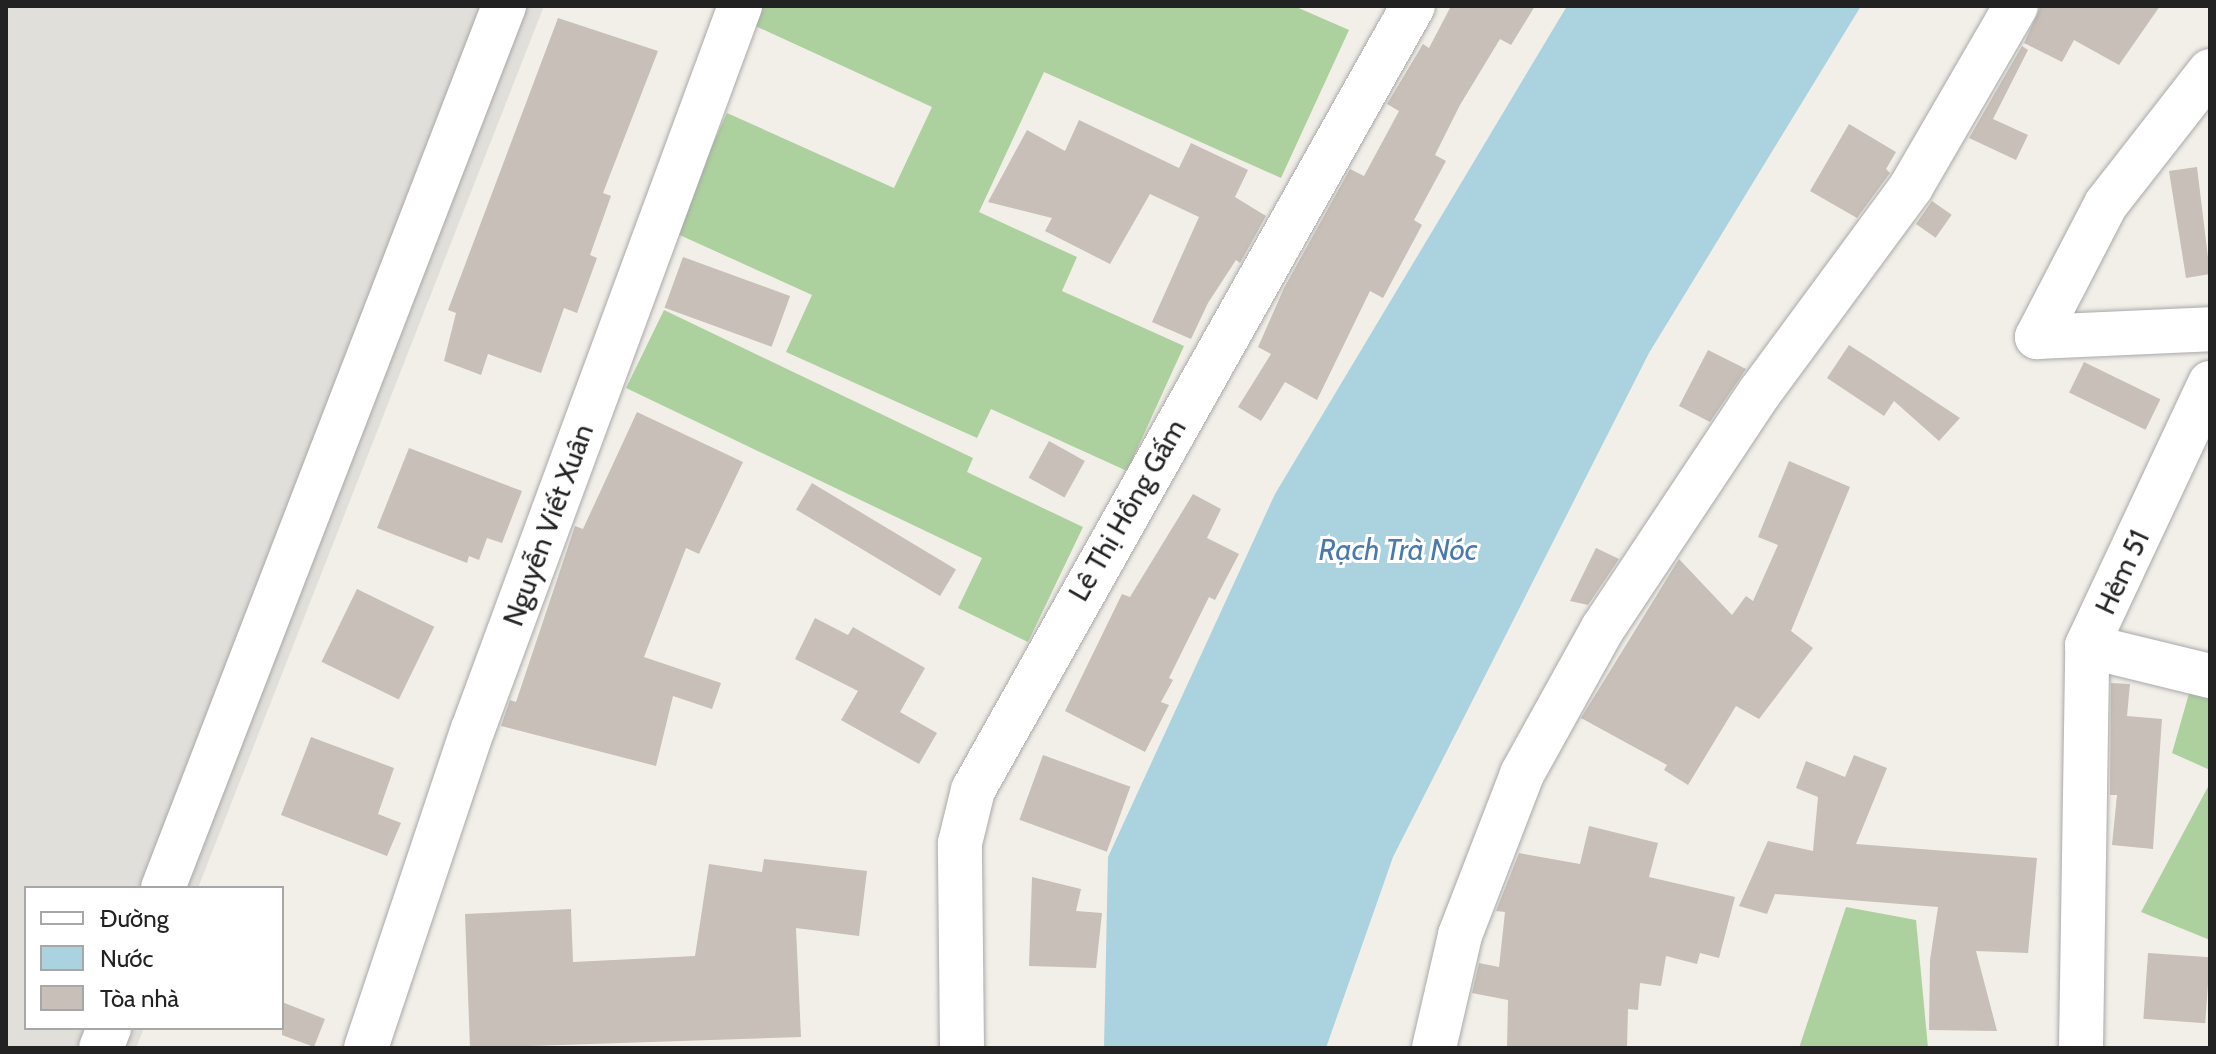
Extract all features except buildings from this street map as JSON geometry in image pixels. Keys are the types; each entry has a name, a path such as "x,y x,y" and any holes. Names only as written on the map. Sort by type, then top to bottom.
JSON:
{"street":[{"path":"164,886 504,6"},
{"name":"Nguyễn Viết Xuân","path":"366,1048 473,729 740,6"},
{"name":"Lê Thị Hồng Gấm","path":"962,1048 960,843 973,790 1413,6"},
{"path":"1434,1048 1460,935 1529,760 1621,601 1760,392 1911,187 2016,6"},
{"path":"2210,71 2106,204 2037,337 2210,329"},
{"name":"Hẻm 51","path":"2210,383 2087,646 2210,676"},
{"path":"2081,1048 2087,646"}],"shaded area":[{"path":"6,6 544,6 199,886 24,886 24,1030 143,1030 136,1048 6,1048"}],"green space":[{"path":"762,6 1294,6 1349,30 1281,178 1044,72 979,212 1077,257 1062,291 1184,346 1127,471 991,409 977,438 786,352 812,295 673,232 727,113 894,188 932,107 753,25"},
{"path":"664,310 973,458 967,472 1083,527 1028,642 958,608 982,558 626,388"},
{"path":"2190,690 2210,695 2210,770 2172,753"},
{"path":"2210,783 2210,940 2141,912"},
{"path":"1846,907 1916,920 1928,1048 1799,1048"}],"water":[{"name":"Rạch Trà Nóc","path":"1567,6 1861,6 1649,353 1393,857 1326,1048 1104,1048 1108,857 1275,494"}]}
